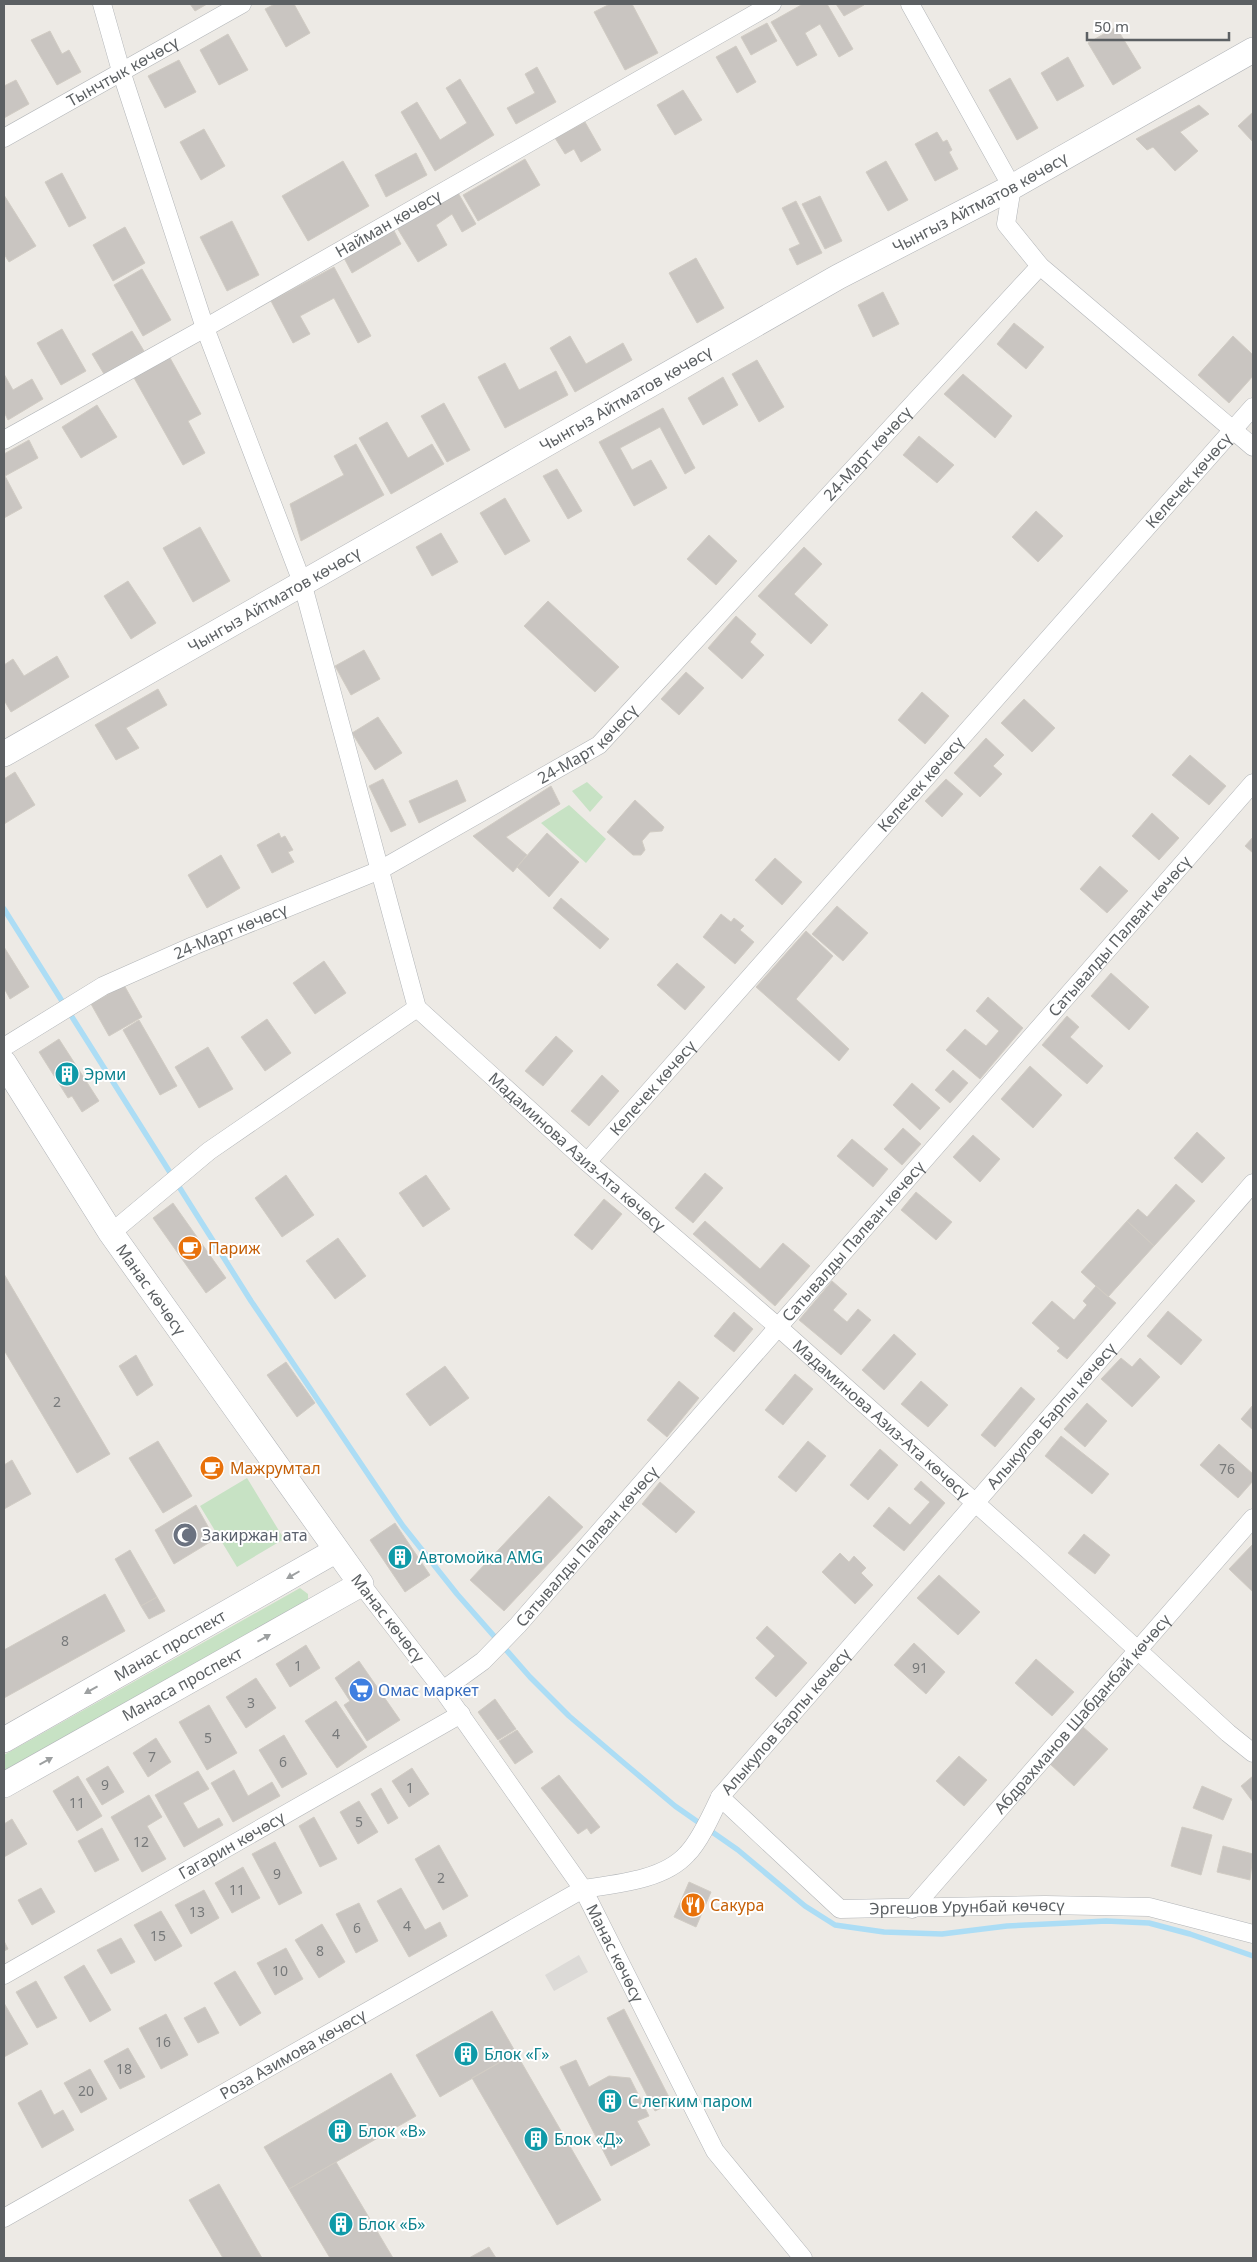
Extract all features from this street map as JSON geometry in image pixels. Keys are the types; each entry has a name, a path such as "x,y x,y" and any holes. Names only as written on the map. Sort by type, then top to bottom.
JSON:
{"main road":[{"name":"Чынгыз Айтматов көчөсү","path":"4,754 838,277 1012,187 1253,50"},
{"name":"Манас көчөсү","path":"4,1063 111,1233 361,1584"},
{"name":"Манас проспект","path":"4,1740 335,1550"},
{"name":"Манаса проспект","path":"4,1785 361,1584"}],"street":[{"path":"102,4 121,71 205,328 302,582 417,1008 208,1151 111,1233"},
{"name":"Тынчтык көчөсү","path":"4,138 242,4"},
{"name":"Найман көчөсү","path":"4,440 205,328 772,4"},
{"path":"910,4 1012,187 1006,224 1040,266 1253,447"},
{"name":"24-Март көчөсү","path":"4,1047 103,986 193,946 380,870 599,745 1040,266"},
{"name":"Келечек көчөсү","path":"587,1162 1253,407"},
{"name":"Сатывалды Палван көчөсү","path":"443,1690 483,1661 518,1625 777,1326 1253,783"},
{"name":"Мадаминова Азиз-Ата көчөсү","path":"417,1008 587,1162 777,1326 977,1504 1138,1648 1228,1733 1253,1753"},
{"name":"Алыкулов Барпы көчөсү","path":"583,1889 625,1883 657,1875 687,1854 717,1804 1253,1183"},
{"name":"Абдрахманов Шабданбай көчөсү","path":"912,1909 1253,1518"},
{"name":"Манас көчөсү","path":"361,1584 461,1714 583,1889 716,2152 802,2258"},
{"name":"Гагарин көчөсү","path":"4,1975 461,1714"},
{"name":"Эргешов Урунбай көчөсү","path":"717,1804 840,1908 912,1909 1045,1905 1149,1907 1253,1934"},
{"name":"Роза Азимова көчөсү","path":"4,2218 583,1889"}],"shaded area":[{"path":"579,1955 588,1972 554,1991 545,1975"}],"green space":[{"path":"587,782 603,797 590,812 572,791"},
{"path":"569,805 606,839 586,863 541,823"},
{"path":"247,1478 284,1539 237,1567 200,1506"},
{"path":"300,1588 308,1594 308,1600 4,1774 4,1755"}],"building":[{"path":"190,4 207,4 195,11"},
{"path":"275,4 294,4 310,33 286,47 265,9"},
{"path":"610,4 632,4 658,53 625,70 594,12"},
{"path":"803,4 827,4 853,49 839,57 820,24 805,33 817,55 797,66 771,22"},
{"path":"836,4 863,4 864,5 844,16"},
{"path":"767,23 777,41 751,55 741,37"},
{"path":"1116,27 1141,68 1113,85 1088,43"},
{"path":"50,31 62,54 69,50 81,72 57,85 31,40"},
{"path":"228,34 248,70 219,85 200,50"},
{"path":"736,46 756,82 737,93 716,57"},
{"path":"1068,57 1084,86 1057,101 1041,73"},
{"path":"179,60 196,92 165,108 148,76"},
{"path":"537,67 556,102 516,124 507,108 535,93 525,74"},
{"path":"1010,78 1038,128 1017,140 989,90"},
{"path":"460,79 494,135 435,171 401,112 417,102 440,140 467,123 446,88"},
{"path":"16,80 29,104 4,118 4,86"},
{"path":"683,90 702,120 675,135 657,105"},
{"path":"1199,105 1209,114 1180,132 1198,151 1175,171 1153,147 1147,150 1136,139"},
{"path":"1253,112 1253,142 1238,126"},
{"path":"585,122 601,150 581,162 574,149 565,154 555,138"},
{"path":"204,129 225,166 201,180 180,142"},
{"path":"937,132 943,142 947,140 952,150 949,152 958,169 935,181 915,144"},
{"path":"416,153 427,175 386,197 375,175"},
{"path":"525,159 540,185 478,221 463,195"},
{"path":"343,161 369,206 308,241 282,196"},
{"path":"886,161 908,200 888,211 866,172"},
{"path":"62,173 86,218 69,227 45,182"},
{"path":"457,191 476,224 462,232 452,214 436,225 447,245 418,262 396,226"},
{"path":"4,195 36,246 9,262 4,254"},
{"path":"820,196 842,241 825,249 802,204"},
{"path":"796,201 822,253 797,265 789,249 800,244 782,208"},
{"path":"232,221 259,275 227,291 200,237"},
{"path":"125,227 145,263 113,281 93,245"},
{"path":"392,227 401,244 352,273 343,256"},
{"path":"696,258 724,308 697,323 669,273"},
{"path":"334,267 371,336 358,343 334,298 300,316 310,334 293,343 271,301"},
{"path":"142,269 171,320 143,336 114,285"},
{"path":"883,292 899,324 873,337 858,305"},
{"path":"1014,323 1044,347 1026,369 997,344"},
{"path":"62,329 86,371 61,385 37,343"},
{"path":"132,331 144,351 104,374 92,354"},
{"path":"570,336 586,364 623,343 632,360 575,392 550,348"},
{"path":"1233,336 1253,355 1253,376 1229,403 1198,375"},
{"path":"169,356 201,414 188,421 205,453 183,465 133,376"},
{"path":"757,360 784,407 759,422 732,374"},
{"path":"505,363 519,390 556,371 568,395 505,428 478,377"},
{"path":"4,374 13,390 32,379 43,399 8,420 4,412"},
{"path":"963,374 1012,416 995,438 944,394"},
{"path":"723,377 738,405 703,425 688,398"},
{"path":"444,403 470,450 447,462 421,416"},
{"path":"97,405 117,437 81,458 62,427"},
{"path":"663,408 695,468 685,474 660,427 620,448 632,470 651,460 667,488 634,506 599,442"},
{"path":"387,422 408,458 432,444 444,464 391,494 359,438"},
{"path":"919,436 954,465 937,483 903,455"},
{"path":"29,440 38,458 5,476 22,508 4,518 4,454"},
{"path":"356,444 384,495 301,541 290,504 344,475 334,456"},
{"path":"557,469 582,511 568,519 543,476"},
{"path":"505,498 530,541 505,555 480,513"},
{"path":"1036,511 1063,536 1038,562 1012,537"},
{"path":"200,527 230,581 193,602 163,548"},
{"path":"441,533 458,562 432,576 416,547"},
{"path":"709,535 737,561 716,585 687,559"},
{"path":"804,547 822,564 794,594 828,625 811,644 758,596"},
{"path":"128,581 156,623 131,639 104,596"},
{"path":"548,601 619,667 595,692 524,626"},
{"path":"736,616 756,634 750,642 764,655 742,679 708,648"},
{"path":"364,650 380,679 351,695 335,666"},
{"path":"57,656 69,677 11,712 4,700 4,665 13,659 24,676"},
{"path":"686,672 704,688 679,715 661,699"},
{"path":"158,689 167,705 126,728 139,748 116,760 95,725"},
{"path":"922,692 949,716 925,744 898,720"},
{"path":"1024,699 1055,728 1032,752 1001,723"},
{"path":"378,717 402,753 375,770 352,733"},
{"path":"986,738 1004,755 993,766 1002,774 980,797 954,773"},
{"path":"1190,755 1226,786 1209,805 1172,775"},
{"path":"15,772 35,805 4,824 4,779"},
{"path":"383,779 406,825 391,832 369,786"},
{"path":"946,779 963,794 942,817 925,801"},
{"path":"457,780 466,801 419,823 409,801"},
{"path":"551,786 560,804 506,837 527,855 513,872 473,836"},
{"path":"635,800 664,827 662,831 650,832 642,841 645,850 641,855 633,855 607,832"},
{"path":"1152,813 1179,838 1159,860 1132,836"},
{"path":"279,833 281,838 285,836 293,850 288,852 294,862 272,873 257,845"},
{"path":"547,833 579,862 549,897 517,867"},
{"path":"1253,837 1253,853 1245,846"},
{"path":"221,855 240,888 207,908 188,875"},
{"path":"775,858 802,882 782,905 755,880"},
{"path":"1100,866 1128,891 1107,913 1080,889"},
{"path":"561,898 609,939 600,949 553,908"},
{"path":"837,906 868,933 843,961 812,934"},
{"path":"721,914 731,922 734,918 744,926 740,930 754,942 735,964 703,937"},
{"path":"806,931 833,956 796,999 849,1049 839,1061 756,987"},
{"path":"4,947 29,987 10,999 4,988"},
{"path":"324,961 346,993 315,1014 293,983"},
{"path":"677,963 705,987 685,1010 657,985"},
{"path":"1111,973 1149,1007 1129,1030 1091,996"},
{"path":"124,985 142,1017 109,1036 91,1004"},
{"path":"988,997 1023,1028 980,1079 946,1050 965,1029 986,1046 999,1031 976,1011"},
{"path":"1067,1016 1079,1027 1070,1037 1103,1066 1087,1084 1042,1045"},
{"path":"267,1019 291,1053 265,1071 241,1037"},
{"path":"139,1020 177,1086 160,1095 123,1030"},
{"path":"556,1036 573,1051 543,1086 525,1071"},
{"name":"Эрми","path":"59,1039 99,1101 82,1112 72,1096 68,1098 39,1052"},
{"path":"208,1047 233,1089 199,1108 175,1067"},
{"path":"1030,1066 1062,1095 1033,1128 1001,1099"},
{"path":"953,1070 968,1083 950,1103 935,1090"},
{"path":"602,1075 619,1091 589,1126 571,1111"},
{"path":"912,1083 940,1108 920,1130 893,1105"},
{"path":"903,1128 921,1144 902,1165 884,1149"},
{"path":"1197,1132 1225,1158 1202,1183 1174,1158"},
{"path":"973,1135 1000,1159 980,1182 953,1157"},
{"path":"852,1139 888,1169 873,1187 837,1156"},
{"path":"705,1173 723,1188 693,1223 675,1208"},
{"path":"286,1175 314,1215 282,1237 255,1198"},
{"path":"426,1175 450,1209 423,1227 399,1193"},
{"path":"1176,1184 1195,1201 1154,1246 1127,1221 1138,1209 1147,1217"},
{"path":"916,1192 952,1222 936,1240 901,1210"},
{"path":"604,1199 622,1214 592,1250 574,1235"},
{"name":"Париж","path":"173,1203 226,1278 206,1293 153,1218"},
{"path":"705,1221 760,1269 783,1243 810,1266 775,1306 693,1234"},
{"path":"1127,1221 1154,1246 1108,1297 1081,1272"},
{"path":"338,1238 366,1276 335,1299 306,1261"},
{"path":"4,1274 110,1454 77,1473 4,1350"},
{"path":"832,1281 847,1294 833,1310 847,1322 858,1309 871,1320 841,1355 799,1320"},
{"path":"1096,1286 1116,1303 1067,1359 1057,1351 1060,1348 1032,1323 1052,1301 1074,1320 1087,1305 1083,1301"},
{"path":"1168,1311 1202,1340 1181,1365 1147,1336"},
{"path":"734,1312 753,1329 734,1352 714,1336"},
{"path":"894,1334 916,1354 884,1390 862,1370"},
{"path":"136,1355 153,1385 137,1396 119,1366"},
{"path":"1121,1358 1132,1367 1140,1358 1160,1377 1132,1407 1101,1379"},
{"path":"286,1362 315,1403 297,1417 267,1375"},
{"path":"445,1366 469,1398 430,1426 406,1394"},
{"path":"795,1374 813,1389 783,1425 765,1410"},
{"path":"679,1381 699,1398 667,1437 647,1420"},
{"path":"921,1381 948,1405 928,1427 901,1404"},
{"path":"1021,1387 1035,1399 995,1447 981,1435"},
{"path":"1087,1403 1107,1421 1085,1447 1064,1429"},
{"path":"1253,1405 1253,1430 1241,1419"},
{"path":"1061,1436 1109,1474 1092,1494 1045,1456"},
{"path":"158,1441 192,1496 163,1513 129,1458"},
{"path":"808,1441 826,1456 796,1492 778,1477"},
{"path":"1219,1444 1253,1474 1253,1481 1238,1498 1200,1465"},
{"path":"880,1449 898,1465 868,1500 850,1485"},
{"path":"12,1460 31,1494 4,1509 4,1465"},
{"path":"921,1481 945,1503 904,1551 873,1526 889,1507 910,1525 930,1502 914,1489"},
{"path":"660,1482 695,1512 676,1533 642,1504"},
{"path":"549,1496 583,1527 504,1611 470,1580"},
{"name":"Закиржан ата","path":"196,1505 215,1539 174,1564 155,1530"},
{"name":"Автомойка AMG","path":"395,1523 430,1575 405,1592 370,1540"},
{"path":"1084,1534 1110,1555 1095,1574 1068,1553"},
{"path":"1253,1546 1253,1592 1229,1569"},
{"path":"130,1550 157,1597 141,1606 115,1559"},
{"path":"840,1553 849,1562 854,1556 866,1568 861,1573 873,1585 855,1604 822,1572"},
{"path":"939,1575 980,1612 958,1635 917,1598"},
{"path":"105,1594 125,1631 4,1698 4,1650"},
{"path":"157,1597 165,1611 149,1619 141,1606"},
{"path":"767,1626 807,1663 776,1697 755,1678 775,1656 756,1638"},
{"path":"914,1643 945,1672 926,1694 894,1665"},
{"path":"306,1645 320,1668 290,1687 276,1664"},
{"path":"1036,1659 1074,1692 1052,1716 1015,1683"},
{"name":"Омас маркет","path":"359,1661 400,1720 367,1741 344,1705 350,1701 335,1678"},
{"path":"256,1678 276,1708 246,1728 226,1697"},
{"path":"495,1699 516,1729 498,1740 478,1712"},
{"path":"336,1701 367,1747 337,1768 305,1721"},
{"path":"209,1705 237,1753 207,1770 179,1722"},
{"path":"1083,1727 1108,1749 1074,1786 1050,1764"},
{"path":"517,1730 533,1752 515,1764 499,1741"},
{"path":"284,1735 307,1774 282,1788 259,1750"},
{"path":"156,1738 171,1762 148,1777 133,1753"},
{"path":"959,1756 987,1780 964,1806 936,1781"},
{"path":"108,1766 124,1792 102,1805 86,1779"},
{"path":"412,1768 429,1794 409,1807 392,1781"},
{"path":"234,1770 248,1796 272,1782 280,1796 233,1822 211,1783"},
{"path":"198,1771 209,1789 183,1803 198,1829 219,1818 223,1825 184,1847 155,1795"},
{"path":"559,1775 600,1827 591,1834 587,1828 578,1834 541,1788"},
{"path":"78,1776 102,1816 77,1831 53,1791"},
{"path":"1253,1776 1253,1802 1241,1786"},
{"path":"1202,1786 1232,1799 1223,1820 1193,1808"},
{"path":"381,1788 398,1818 388,1824 371,1794"},
{"path":"149,1795 162,1817 147,1826 166,1859 142,1872 111,1817"},
{"path":"359,1801 378,1832 358,1844 340,1812"},
{"path":"314,1817 337,1859 320,1867 299,1826"},
{"path":"12,1819 27,1844 4,1857 4,1824"},
{"path":"1182,1827 1212,1835 1201,1875 1171,1866"},
{"path":"102,1828 119,1860 95,1872 78,1841"},
{"path":"275,1842 302,1893 279,1905 252,1854"},
{"path":"439,1845 468,1896 443,1910 415,1859"},
{"path":"1223,1846 1253,1854 1250,1880 1217,1872"},
{"path":"243,1867 260,1898 232,1913 215,1883"},
{"name":"Сакура","path":"689,1882 711,1892 696,1927 674,1917"},
{"path":"41,1888 55,1912 32,1925 18,1900"},
{"path":"401,1888 425,1930 440,1922 447,1936 409,1957 377,1901"},
{"path":"204,1890 219,1918 191,1934 175,1905"},
{"path":"359,1903 378,1941 356,1953 336,1914"},
{"path":"161,1911 182,1946 155,1961 134,1925"},
{"path":"322,1924 345,1962 319,1978 295,1940"},
{"path":"121,1938 135,1962 111,1974 97,1950"},
{"path":"4,1941 8,1949 4,1951"},
{"path":"286,1948 303,1979 275,1995 257,1963"},
{"path":"84,1965 111,2010 90,2022 64,1977"},
{"path":"235,1971 261,2013 240,2026 214,1983"},
{"path":"36,1981 57,2018 37,2028 16,1992"},
{"path":"4,2003 28,2044 4,2057"},
{"path":"205,2007 219,2033 198,2043 184,2018"},
{"path":"624,2009 672,2103 655,2111 607,2018"},
{"name":"Блок «Г»","path":"492,2011 516,2053 440,2097 416,2055"},
{"path":"166,2014 188,2055 161,2069 139,2028"},
{"path":"128,2048 145,2077 120,2089 104,2061"},
{"name":"Блок «Д»","path":"516,2053 601,2200 557,2225 472,2078"},
{"name":"С легким паром","path":"576,2060 589,2087 609,2076 630,2078 649,2116 637,2121 650,2145 611,2166 560,2067"},
{"path":"90,2069 107,2099 81,2113 64,2083"},
{"name":"Блок «В»","path":"391,2073 416,2116 289,2189 264,2147"},
{"path":"41,2090 54,2115 63,2110 74,2130 42,2148 18,2103"},
{"name":"Блок «Б»","path":"336,2162 393,2258 330,2258 289,2189"},
{"path":"219,2184 262,2258 223,2258 189,2200"},
{"path":"489,2247 496,2258 469,2258"}],"waterway":[{"path":"4,909 251,1301 403,1526 457,1594 530,1677 569,1716 675,1806 738,1850 805,1906 835,1925 884,1932 942,1934 1007,1926 1106,1921 1149,1923 1190,1934 1253,1956"}],"place":[{"name":"Эрми","path":"67,1074"},
{"name":"Париж","path":"190,1248"},
{"name":"Мажрумтал","path":"212,1468"},
{"name":"Закиржан ата","path":"185,1535"},
{"name":"Автомойка AMG","path":"400,1557"},
{"name":"Омас маркет","path":"361,1690"},
{"name":"Сакура","path":"693,1905"},
{"name":"Блок «Г»","path":"466,2054"},
{"name":"С легким паром","path":"610,2101"},
{"name":"Блок «В»","path":"340,2131"},
{"name":"Блок «Д»","path":"536,2139"},
{"name":"Блок «Б»","path":"341,2224"}]}
